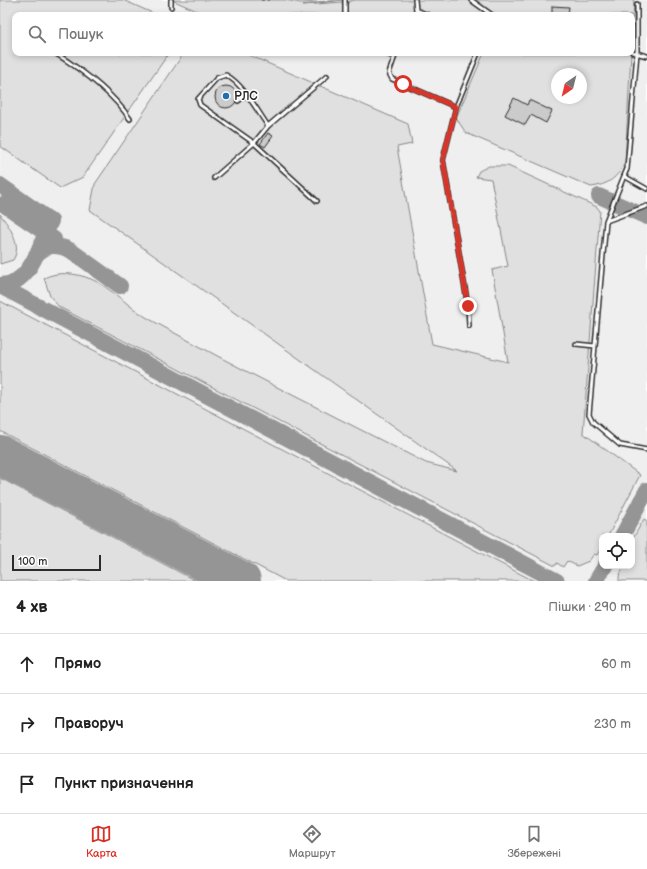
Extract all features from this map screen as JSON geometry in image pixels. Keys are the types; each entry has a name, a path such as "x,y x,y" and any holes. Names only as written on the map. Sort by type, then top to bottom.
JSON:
{"lane":[{"path":"171,0 171,7"},
{"path":"345,0 345,12"},
{"path":"415,0 416,10 421,12"},
{"path":"471,0 488,12"},
{"path":"637,4 637,53 627,169 606,221 589,418 620,445 647,450"},
{"path":"637,53 647,56"},
{"path":"59,56 81,71 122,107 130,119"},
{"path":"469,326 468,306 443,160 456,107 477,56"},
{"path":"394,57 389,73 392,79 456,107"},
{"path":"268,126 246,95 230,78 222,75 217,78 198,99 198,102 254,143 317,201"},
{"path":"214,178 254,143 268,126 327,76"},
{"path":"238,101 246,95"},
{"path":"624,176 647,189"},
{"path":"606,221 647,206"},
{"path":"576,344 595,346"}],"path":[{"path":"261,0 272,0"},
{"path":"311,0 317,0"}],"shaded area":[{"path":"0,0 647,0 647,581 0,581"},
{"path":"0,0 123,0 150,12 12,12 12,56 167,56 83,177 60,188 0,146"},
{"path":"172,0 285,0 301,3 342,0 303,5 342,2 344,12 199,12"},
{"path":"634,0 633,12 424,12 416,9 414,12 347,12 346,7 349,1"},
{"path":"182,56 251,56 408,124 412,144 397,147 432,344 508,362 492,270 508,266 491,179 476,177 479,171 489,166 508,166 597,207 600,211 583,433 640,475 610,533 599,533 599,552 597,555 594,554 589,561 577,566 567,561 563,567 557,563 555,566 59,307 50,296 44,278 55,274 67,274 79,275 91,279 98,282 144,316 253,375 426,463 457,471 90,210 95,184"},
{"path":"483,56 631,56 625,163 619,173 611,180 602,185 591,187 466,133 456,118"},
{"path":"0,214 14,236 16,242 16,254 13,260 0,264"},
{"path":"0,301 534,581 286,581 0,431"},
{"path":"0,478 196,581 0,581"},
{"path":"644,519 647,521 647,581 619,581 623,569 635,569 635,535"}],"building":[{"path":"552,6 569,7 568,12 552,12"},
{"name":"РЛС","path":"226,86 234,89 237,97 234,105 226,108 218,105 215,97 218,89"},
{"path":"514,98 527,105 529,100 552,111 546,123 531,115 525,125 505,115"},
{"path":"268,133 273,136 265,147 260,144"}],"taxiway":[{"path":"0,185 51,221 33,262 27,271 20,279 11,283 0,285"},
{"path":"599,196 647,217"},
{"path":"3,204 54,239"},
{"path":"36,255 40,251 52,246 65,248 120,286"},
{"path":"0,286 557,581"},
{"path":"624,533 647,490"},
{"path":"596,581 603,569"}],"runway":[{"path":"0,455 241,581"}],"place":[{"name":"РЛС","path":"226,96"}],"route":[{"path":"403,84 456,107 443,160 468,306"}]}
